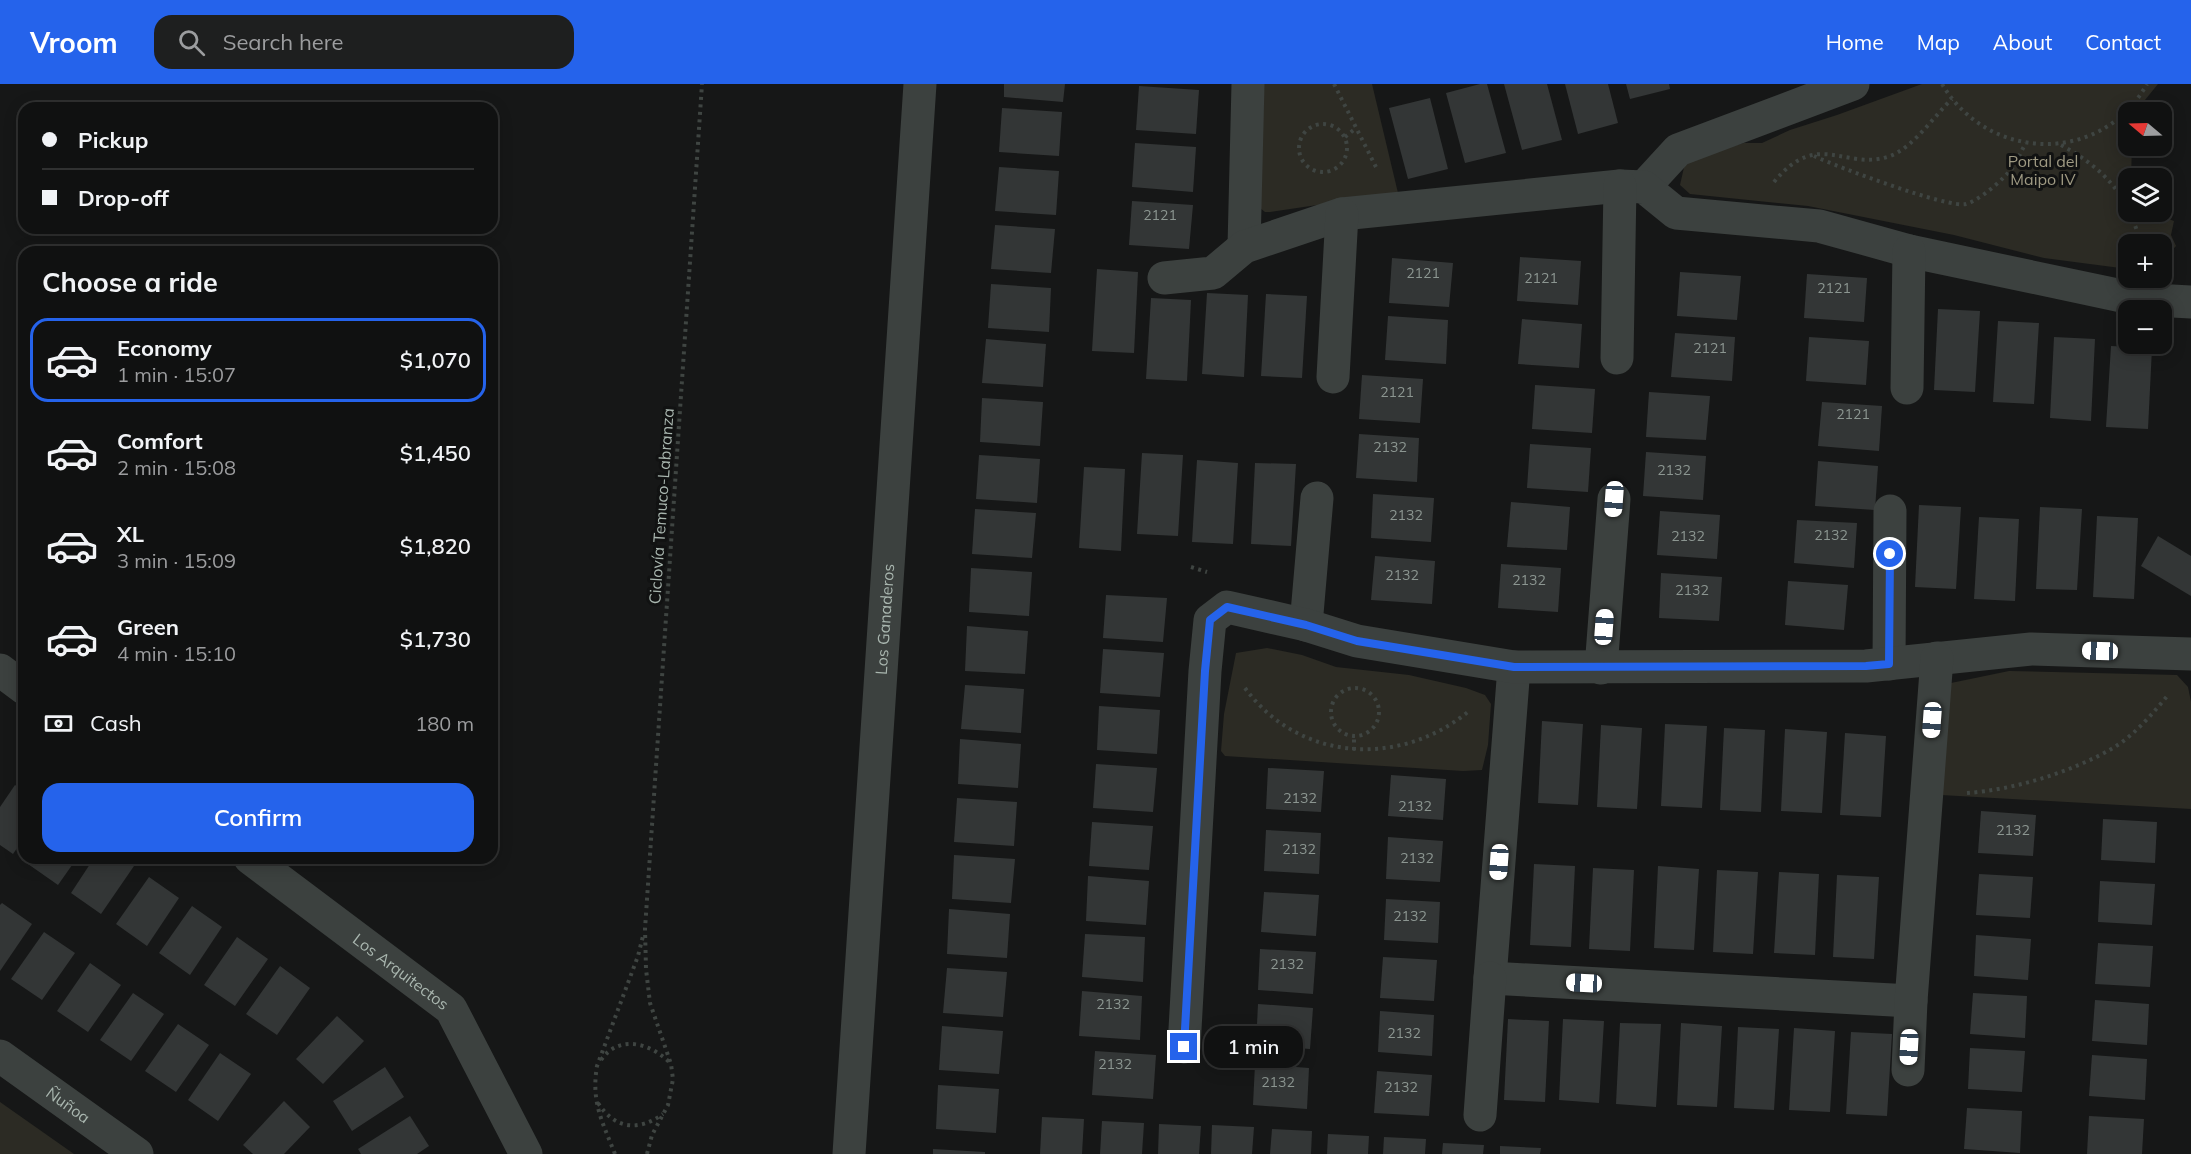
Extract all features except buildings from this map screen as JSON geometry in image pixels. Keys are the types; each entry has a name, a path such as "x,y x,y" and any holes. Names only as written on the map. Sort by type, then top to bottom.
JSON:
{"street":[{"name":"Los Ganaderos","path":"849,1154 920,84"},
{"path":"1244,247 1248,84"},
{"path":"1164,278 1213,273 1244,247 1342,214 1632,187 1678,150 1853,84"},
{"path":"1632,187 1676,213 1819,226 1910,251 2136,299 2191,302"},
{"path":"1617,358 1632,187"},
{"path":"1333,377 1342,214"},
{"path":"1907,388 1910,251"},
{"path":"1306,625 1317,498"},
{"path":"1601,668 1614,499"},
{"path":"1889,664 1890,511"},
{"path":"1184,1047 1205,671 1210,620 1227,607 1306,625 1513,683 1601,668 1866,666 2031,649 2191,654"},
{"path":"1908,1070 1911,1001 1937,658"},
{"path":"0,670 18,684"},
{"path":"1480,1115 1513,683"},
{"name":"Los Arquitectos","path":"258,864 451,1009 526,1154"},
{"path":"1490,978 1911,1001"},
{"name":"Ñuñoa","path":"0,1056 137,1154"}],"path":[{"name":"Ciclovía Temuco-Labranza","path":"648,1154 652,1135 665,1112 673,1086 671,1064 650,1003 645,929 702,84"},
{"path":"1334,84 1390,194 1390,209"},
{"path":"1942,84 1963,113 1999,135 2026,143 2060,145 2081,139 2118,118 2133,104 2146,84"},
{"path":"1760,222 1771,186 1782,172 1796,161 1812,155 1829,153 1872,159 1891,156 1910,143 1952,99"},
{"path":"1320,124 1334,126 1345,137 1347,143 1345,158 1336,169 1323,173 1315,171 1304,163 1299,150 1300,142 1302,136 1313,126 1320,124"},
{"path":"1345,137 1356,128"},
{"path":"1812,155 1890,185 1945,202 1965,204 1979,198 2012,168 2026,143"},
{"path":"2060,145 2079,155 2097,169 2118,193"},
{"path":"1205,671 1233,675 1261,708 1297,733 1324,744 1354,750 1383,749 1412,743 1433,735 1451,724 1485,695 1513,683"},
{"path":"1359,688 1372,694 1379,706 1379,714 1374,727 1368,732 1354,736 1347,735 1336,727 1331,706 1339,693 1359,688"},
{"path":"1961,793 2009,787 2060,771 2114,747 2136,730 2174,688"},
{"path":"1354,736 1354,750"},
{"name":"Ciclovía Temuco-Labranza","path":"615,1154 596,1100 594,1090 597,1066 638,956 645,929"},
{"path":"597,1066 612,1048 630,1044 657,1053 671,1064"},
{"path":"596,1100 609,1118 629,1125 650,1122 665,1112"}],"green space":[{"path":"1264,84 1372,84 1398,193 1270,212 1265,212 1260,208"},
{"name":"Portal del Maipo IV","path":"1922,84 2158,84 2144,102 2118,102 2118,156 2132,156 2131,168 2118,168 2118,222 2172,220 2174,221 2171,234 2118,234 2118,268 2044,258 1954,235 1808,206 1690,194 1680,185 1685,163 1693,157 1744,143 1762,143 1790,130"},
{"name":"Portal del Maipo IV","path":"2172,237 2176,246 2172,250"},
{"path":"1267,648 1302,655 1336,667 1409,675 1466,688 1485,695 1491,704 1488,745 1482,770 1463,771 1225,756 1221,751 1224,714 1236,653"},
{"path":"2009,671 2177,675 2188,687 2191,702 2191,809 1941,795 1951,683"},
{"path":"0,1102 74,1154 0,1154"}],"route":[{"path":"1184,1047 1205,671 1210,620 1217,613 1227,607 1306,625 1357,641 1514,667 1866,666 1889,664 1890,554"}]}
